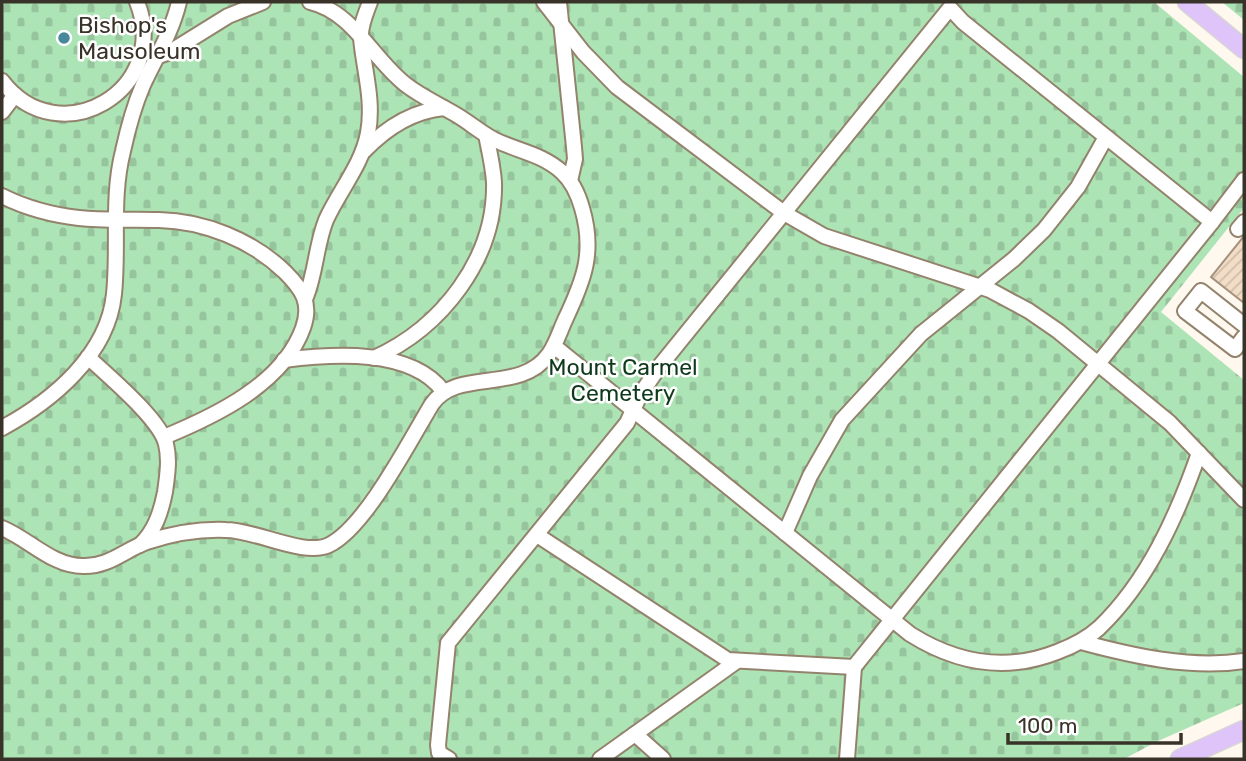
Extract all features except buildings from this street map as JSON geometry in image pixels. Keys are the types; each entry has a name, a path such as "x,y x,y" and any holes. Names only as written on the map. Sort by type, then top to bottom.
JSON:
{"main road":[{"path":"1187,2 1244,49"},
{"path":"1180,759 1244,730"}],"lane":[{"path":"2,81 25,103 48,111 72,113 92,109 119,92 132,77 141,58 144,25 137,2"},
{"path":"2,428 52,394 88,357 103,331 112,308 115,283 119,170 126,138 142,86 170,32 179,2"},
{"path":"141,58 157,57 170,52 228,16 263,2"},
{"path":"2,528 54,558 72,565 101,565 140,545 199,531 227,530 260,534 303,548 320,549 337,541 359,519 443,391 456,386 493,382 523,373 541,363 554,346 580,286 589,249 587,227 570,181 541,157 486,135 404,83 336,13 310,2"},
{"path":"164,437 203,421 236,402 284,359 301,332 307,310 306,297 327,220 362,153 368,134 370,103 361,38 370,2"},
{"path":"544,2 583,52 617,87 784,213 824,236 979,287 1003,296 1029,311 1170,423 1244,500"},
{"path":"559,2 575,159 570,181"},
{"path":"449,759 439,753 438,745 448,643 627,423 649,380 948,5 963,22 1212,222"},
{"path":"2,112 15,95"},
{"path":"362,153 377,138 405,119 444,108"},
{"path":"374,358 412,337 436,317 460,287 474,263 488,224 493,196 486,135"},
{"path":"785,533 810,476 842,420 921,334 1030,244 1078,187 1107,137"},
{"path":"847,759 854,667 1244,180"},
{"path":"2,196 29,208 57,214 116,220 173,221 229,236 270,258 306,297"},
{"path":"1244,325 1201,291 1185,311 1235,349 1244,337"},
{"path":"554,346 893,621 910,634 958,658 995,664 1031,660 1081,642 1098,629 1141,577 1178,509 1199,453"},
{"path":"284,359 340,356 388,359 431,378 443,391"},
{"path":"88,357 154,422 164,437 168,465 164,496 151,533 140,545"},
{"path":"537,535 719,656 737,661 854,667"},
{"path":"1081,642 1171,661 1244,661"},
{"path":"600,759 737,661"},
{"path":"635,734 663,759"}],"green space":[{"name":"Mount Carmel Cemetery","path":"2,2 1154,2 1244,77 1244,208 1161,312 1244,380 1244,703 1124,759 2,759"},
{"path":"1222,2 1244,2 1244,20"}],"place":[{"name":"Bishop's Mausoleum","path":"64,38"}]}
